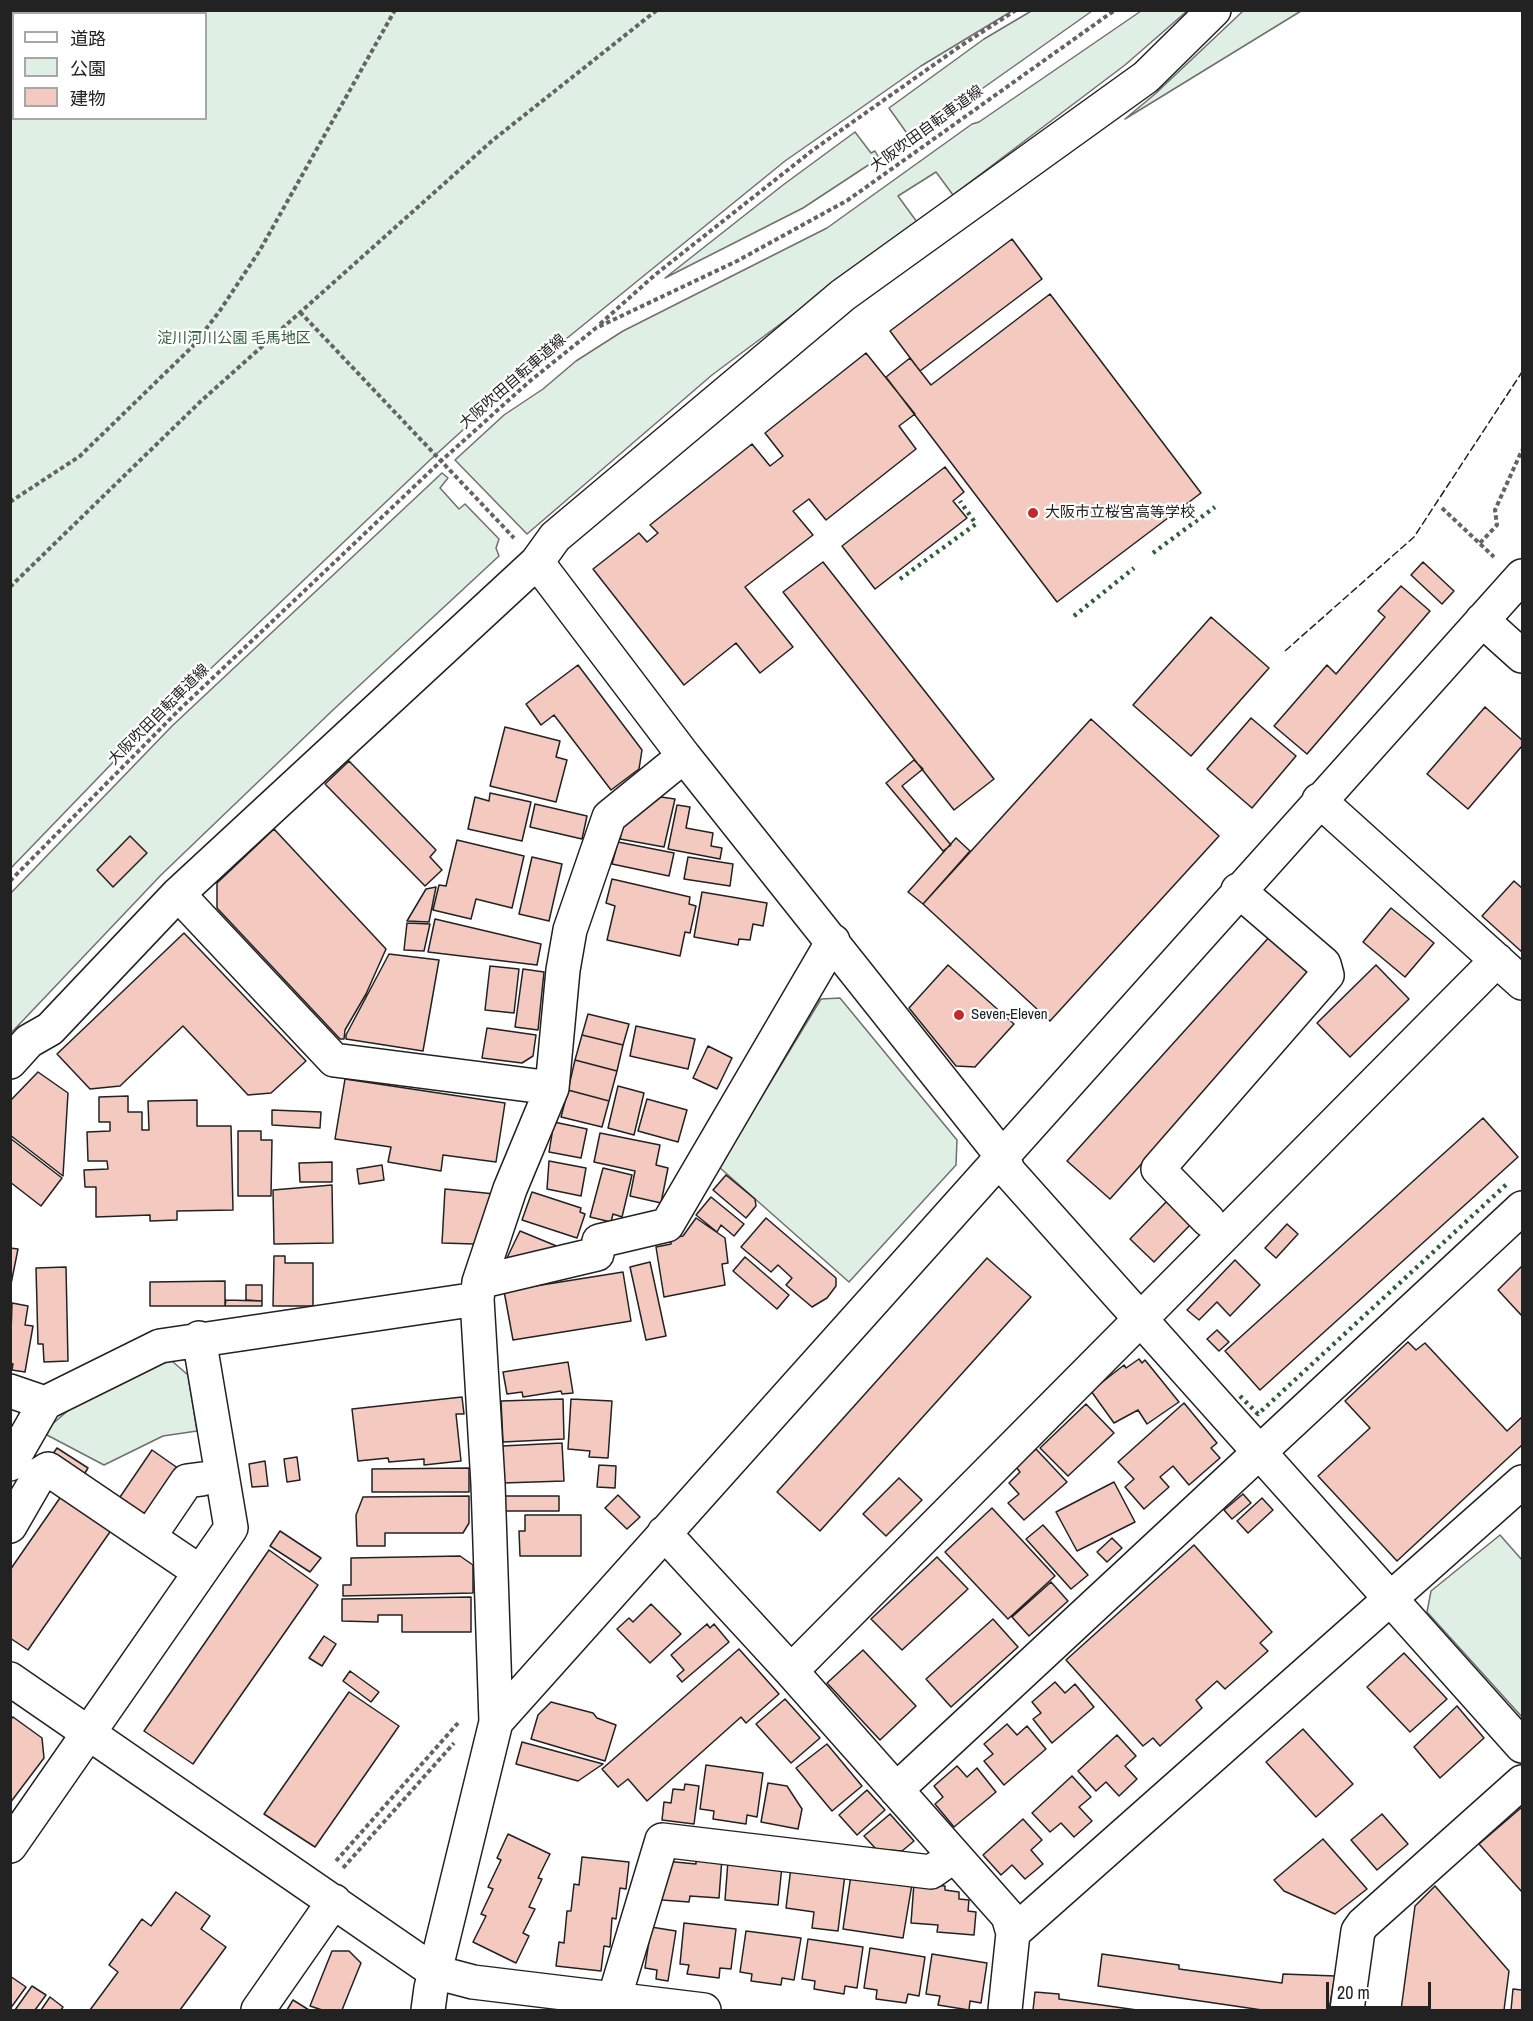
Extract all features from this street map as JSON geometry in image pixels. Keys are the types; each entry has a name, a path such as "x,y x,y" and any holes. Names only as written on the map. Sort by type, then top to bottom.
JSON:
{"street":[{"path":"10,1062 29,1041 50,1029 178,894 537,562 555,537 843,295 1146,77 1214,10"},
{"path":"537,562 684,756 1002,1155 1009,1172 1522,1746"},
{"path":"496,1722 1238,890 1482,620 1512,570"},
{"path":"1482,620 1522,656"},
{"path":"428,2010 435,1972 496,1722 488,1484 478,1291 508,1203 510,1189 552,1088 563,970 570,930 609,817 684,756"},
{"path":"1320,800 1522,983"},
{"path":"1208,1220 1158,1169 1327,975 1324,964 1238,890"},
{"path":"178,894 334,1060 552,1088"},
{"path":"10,1391 45,1403 160,1346 478,1291 597,1254 598,1241 667,1225 833,941"},
{"path":"791,1671 1497,960"},
{"path":"896,1790 1522,1208"},
{"path":"10,1846 231,1528 199,1338"},
{"path":"10,1526 45,1403"},
{"path":"28,1469 48,1469 200,1572"},
{"path":"149,1538 187,1481 201,1479"},
{"path":"1013,1934 1522,1482"},
{"path":"664,1533 791,1671 1008,1916 1013,1934 1005,2010"},
{"path":"10,1679 89,1732 335,1888 435,1972 473,1982 704,2010"},
{"path":"1347,2010 1358,1930 1522,1782"},
{"path":"614,1999 662,1840 931,1872 954,1856"},
{"path":"258,2010 335,1888"}],"path":[{"path":"10,502 80,456 192,347 219,312 260,250 395,10"},
{"path":"10,587 201,401 300,312 493,140 657,10"},
{"path":"596,328 656,274 813,150 959,47 1016,10"},
{"name":"大阪吹田自転車道線","path":"10,881 179,710 441,461 530,381 596,328 737,261 848,200 1115,10"},
{"path":"300,312 537,562"},
{"path":"1480,543 1497,525 1495,510 1522,450"},
{"path":"1442,508 1512,570"},
{"path":"328,1863 335,1863 456,1726 461,1715"},
{"path":"335,1888 461,1736"}],"green space":[{"name":"淀川河川公園 毛馬地区","path":"11,10 1012,10 921,66 785,161 534,365 430,460 122,753 11,868"},
{"path":"1033,10 1092,11 911,139 889,108 984,39"},
{"path":"1141,11 1187,11 1125,65 953,195 936,172 898,196 917,222 712,375 527,534 455,460 504,415 543,389 576,361 623,331 827,228 972,124 979,122"},
{"path":"1243,11 1301,11 1125,119 1155,94"},
{"path":"855,132 871,153 875,151 879,158 803,208 665,278 783,185"},
{"path":"442,473 448,478 440,488 459,509 465,504 499,539 496,548 499,556 334,709 161,875 11,1033 10,894 172,726"},
{"path":"840,998 957,1140 956,1165 849,1282 719,1167 821,999"},
{"path":"172,1361 188,1375 197,1431 163,1436 104,1465 47,1435 50,1426 71,1408 161,1364"},
{"path":"1500,1535 1522,1560 1522,1717 1427,1612 1431,1591"}],"building":[{"path":"1012,239 1042,279 920,371 890,331"},
{"path":"1050,294 1201,493 1057,602 886,377 910,358 931,385"},
{"path":"866,353 915,414 899,426 916,449 826,520 809,499 793,511 813,535 745,587 793,647 760,673 736,643 684,685 593,569 639,533 647,542 658,533 650,525 752,444 770,466 783,456 765,433"},
{"path":"945,467 964,492 953,501 967,518 875,589 842,546"},
{"path":"823,562 994,779 954,810 783,592"},
{"path":"1423,562 1454,591 1442,604 1411,575"},
{"path":"1401,586 1430,611 1307,754 1274,726 1327,665 1336,674 1385,617 1378,611"},
{"path":"1211,617 1269,668 1191,756 1133,705"},
{"path":"578,665 642,750 639,769 611,790 554,715 541,725 526,704"},
{"path":"1485,707 1522,740 1522,746 1468,809 1427,774"},
{"path":"1251,718 1296,756 1252,808 1207,769"},
{"path":"1091,719 1219,836 1050,1021 923,904"},
{"path":"505,727 560,741 556,757 567,760 556,802 490,786"},
{"path":"914,760 923,769 902,786 951,845 943,851 886,783"},
{"path":"349,761 436,850 430,857 442,870 425,886 325,784"},
{"path":"490,793 531,802 522,841 468,829 475,797 489,801"},
{"path":"661,797 675,799 664,847 620,839 623,826"},
{"path":"535,804 587,816 582,839 530,827"},
{"path":"677,805 690,807 686,828 713,833 711,846 722,848 720,859 668,849"},
{"path":"274,829 386,949 366,994 345,1030 344,1039 340,1039 217,908 217,883"},
{"path":"130,836 147,853 113,887 97,870"},
{"path":"956,838 970,851 923,904 908,892"},
{"path":"457,840 524,856 512,908 476,899 471,919 433,910 439,885 446,886"},
{"path":"618,842 674,853 669,876 612,864"},
{"path":"532,857 562,864 549,921 519,914"},
{"path":"688,857 733,864 730,886 684,879"},
{"path":"612,879 690,897 689,904 696,906 690,933 685,932 680,956 607,940 615,906 606,903"},
{"path":"1514,881 1522,888 1522,952 1482,916"},
{"path":"436,887 429,922 407,921 426,889"},
{"path":"702,892 767,903 763,926 753,924 750,940 739,939 738,945 694,937"},
{"path":"1391,908 1434,943 1405,977 1363,942"},
{"path":"435,919 541,944 537,965 428,952"},
{"path":"407,923 430,924 424,951 404,950"},
{"path":"184,933 306,1061 271,1093 248,1095 183,1026 120,1086 90,1089 57,1054"},
{"path":"1271,935 1314,972 1110,1199 1067,1161"},
{"path":"389,954 439,960 423,1051 346,1039 346,1035"},
{"path":"948,965 1014,1024 975,1067 956,1066 909,1008"},
{"path":"1376,965 1409,999 1350,1057 1317,1023"},
{"path":"490,966 519,969 514,1013 485,1010"},
{"path":"523,969 544,972 538,1030 515,1027"},
{"path":"588,1014 629,1024 623,1045 582,1035"},
{"path":"636,1026 695,1039 688,1069 630,1056"},
{"path":"487,1028 536,1035 533,1056 522,1063 482,1058"},
{"path":"582,1035 623,1045 617,1071 575,1060"},
{"path":"708,1046 732,1058 717,1089 693,1078"},
{"path":"575,1060 617,1071 609,1101 568,1090"},
{"path":"38,1072 68,1093 63,1176 10,1135 10,1101"},
{"path":"345,1079 505,1103 496,1162 443,1155 441,1171 388,1162 391,1147 335,1139"},
{"path":"618,1086 644,1093 634,1135 608,1128"},
{"path":"568,1090 609,1101 602,1127 561,1117"},
{"path":"128,1096 128,1112 142,1112 142,1130 149,1130 148,1101 197,1100 197,1126 231,1126 233,1210 177,1211 177,1220 150,1221 150,1215 96,1217 96,1187 85,1187 84,1170 108,1169 107,1161 88,1161 87,1132 110,1131 110,1122 99,1122 99,1097"},
{"path":"647,1099 687,1110 678,1142 638,1131"},
{"path":"272,1110 321,1112 320,1128 272,1125"},
{"path":"1483,1118 1518,1157 1260,1390 1225,1351"},
{"path":"554,1122 587,1129 581,1158 549,1152"},
{"path":"238,1131 261,1131 261,1140 272,1140 271,1196 238,1196"},
{"path":"600,1133 660,1145 656,1165 668,1168 661,1203 630,1196 635,1171 594,1162"},
{"path":"10,1138 62,1178 41,1206 10,1182"},
{"path":"549,1161 586,1168 581,1196 547,1189"},
{"path":"332,1162 332,1182 300,1182 299,1163"},
{"path":"382,1165 384,1180 359,1184 357,1169"},
{"path":"603,1168 632,1175 622,1217 613,1214 611,1222 590,1217"},
{"path":"726,1175 755,1199 756,1206 746,1218 713,1190"},
{"path":"332,1185 333,1243 274,1244 273,1190"},
{"path":"445,1189 495,1194 474,1244 442,1243"},
{"path":"532,1192 581,1208 580,1212 585,1214 577,1238 522,1220"},
{"path":"711,1197 744,1224 734,1236 721,1225 717,1232 696,1215"},
{"path":"1169,1199 1193,1222 1154,1262 1130,1239"},
{"path":"696,1218 725,1238 728,1263 722,1264 725,1285 664,1297 656,1247 671,1244 671,1238 683,1236"},
{"path":"766,1218 836,1278 836,1286 827,1298 812,1307 786,1285 792,1278 778,1265 771,1272 741,1247"},
{"path":"1287,1224 1298,1234 1276,1258 1265,1248"},
{"path":"520,1231 559,1247 504,1264"},
{"path":"10,1248 18,1249 10,1289"},
{"path":"274,1256 285,1256 285,1263 313,1263 313,1306 273,1306"},
{"path":"745,1257 789,1295 777,1309 733,1271"},
{"path":"987,1258 1031,1297 820,1531 777,1492"},
{"path":"1235,1260 1260,1285 1230,1316 1217,1302 1199,1320 1187,1310"},
{"path":"650,1262 666,1336 646,1340 630,1267"},
{"path":"1522,1266 1522,1316 1498,1290"},
{"path":"66,1267 68,1361 44,1362 43,1344 38,1344 36,1268"},
{"path":"623,1272 631,1321 513,1340 504,1291"},
{"path":"225,1281 225,1306 150,1306 150,1282"},
{"path":"246,1285 262,1285 262,1301 246,1300"},
{"path":"226,1300 262,1301 262,1306 225,1306"},
{"path":"12,1303 28,1306 25,1325 33,1326 25,1372 12,1370 13,1364 10,1363"},
{"path":"1217,1330 1229,1342 1219,1351 1207,1339"},
{"path":"1408,1342 1416,1350 1425,1343 1507,1431 1522,1417 1522,1445 1397,1561 1318,1476 1370,1428 1345,1401"},
{"path":"1139,1359 1142,1363 1145,1360 1179,1402 1147,1424 1138,1410 1114,1423 1091,1391 1124,1365 1126,1368"},
{"path":"568,1362 573,1393 562,1394 561,1391 523,1397 522,1392 507,1394 503,1372"},
{"path":"462,1397 464,1414 456,1414 461,1461 424,1465 424,1459 389,1462 388,1458 358,1461 352,1409"},
{"path":"563,1399 564,1439 503,1442 501,1401"},
{"path":"571,1399 612,1401 608,1458 589,1457 590,1451 568,1449"},
{"path":"1184,1403 1217,1443 1211,1448 1220,1458 1189,1485 1173,1466 1160,1477 1169,1487 1144,1509 1125,1487 1134,1479 1118,1462"},
{"path":"1086,1404 1114,1433 1068,1476 1040,1448"},
{"path":"562,1443 564,1481 503,1483 502,1446"},
{"path":"57,1448 88,1468 80,1481 48,1461"},
{"path":"1036,1449 1067,1482 1024,1520 1008,1503 1019,1494 1009,1483 1020,1472 1016,1467"},
{"path":"152,1450 182,1471 147,1521 118,1500"},
{"path":"297,1457 300,1480 287,1482 284,1459"},
{"path":"265,1461 268,1486 252,1487 249,1464"},
{"path":"599,1465 616,1466 615,1488 597,1487"},
{"path":"469,1468 469,1492 372,1492 372,1469"},
{"path":"899,1478 922,1500 886,1536 863,1514"},
{"path":"1114,1482 1135,1522 1077,1551 1056,1512"},
{"path":"1243,1494 1251,1503 1232,1519 1224,1510"},
{"path":"62,1495 112,1529 28,1650 10,1638 10,1570"},
{"path":"618,1495 640,1517 627,1529 605,1508"},
{"path":"469,1496 469,1523 463,1533 385,1533 385,1546 357,1546 356,1515 363,1497"},
{"path":"503,1496 559,1496 559,1511 503,1511"},
{"path":"1262,1498 1273,1510 1248,1533 1237,1521"},
{"path":"992,1508 1055,1576 1008,1619 945,1552"},
{"path":"525,1515 581,1515 581,1556 520,1556 519,1531 525,1531"},
{"path":"1043,1525 1088,1575 1071,1589 1026,1539"},
{"path":"280,1531 321,1558 310,1572 270,1546"},
{"path":"1112,1538 1122,1548 1107,1562 1097,1552"},
{"path":"1194,1545 1272,1632 1260,1643 1268,1651 1225,1689 1217,1681 1196,1700 1202,1708 1160,1746 1153,1738 1143,1746 1066,1660"},
{"path":"269,1550 318,1585 193,1764 144,1731"},
{"path":"460,1556 473,1565 473,1593 343,1596 343,1585 351,1585 351,1558"},
{"path":"937,1557 968,1589 902,1650 871,1619"},
{"path":"1051,1582 1068,1601 1029,1636 1012,1617"},
{"path":"471,1597 471,1632 402,1632 402,1615 378,1615 378,1622 342,1621 342,1599"},
{"path":"651,1604 681,1634 650,1663 617,1629 629,1618 633,1622"},
{"path":"993,1619 1018,1647 951,1707 926,1679"},
{"path":"707,1624 710,1628 714,1624 729,1642 682,1682 677,1676 684,1670 671,1655"},
{"path":"324,1636 336,1644 322,1666 309,1658"},
{"path":"739,1649 779,1694 746,1723 741,1717 647,1801 628,1779 618,1787 602,1769"},
{"path":"863,1650 916,1706 880,1740 827,1683"},
{"path":"1404,1653 1447,1699 1410,1732 1367,1687"},
{"path":"350,1671 379,1692 371,1702 343,1681"},
{"path":"1055,1682 1065,1693 1075,1684 1094,1707 1052,1743 1033,1719 1041,1713 1032,1702"},
{"path":"349,1692 399,1726 315,1847 264,1814"},
{"path":"785,1699 820,1738 791,1763 756,1724"},
{"path":"551,1702 593,1713 597,1718 616,1725 605,1761 531,1739 538,1715"},
{"path":"1457,1706 1484,1738 1440,1778 1414,1747"},
{"path":"13,1717 42,1738 44,1758 10,1803 10,1720"},
{"path":"1007,1724 1017,1735 1027,1726 1046,1749 1004,1785 984,1761 993,1754 984,1744"},
{"path":"1303,1729 1353,1784 1316,1817 1266,1762"},
{"path":"1117,1735 1136,1756 1125,1766 1137,1779 1119,1796 1106,1782 1096,1791 1078,1771"},
{"path":"522,1742 603,1764 578,1781 516,1764"},
{"path":"827,1744 862,1786 832,1811 796,1768"},
{"path":"706,1765 763,1773 757,1817 747,1815 746,1824 713,1819 714,1811 700,1809"},
{"path":"957,1766 967,1777 977,1768 996,1792 954,1827 935,1804 943,1797 934,1786"},
{"path":"1072,1776 1091,1797 1079,1807 1092,1821 1074,1837 1061,1823 1050,1832 1032,1813"},
{"path":"768,1783 787,1786 802,1809 798,1829 761,1822"},
{"path":"685,1784 699,1786 694,1824 662,1820 664,1802 671,1803 673,1789 684,1790"},
{"path":"867,1790 885,1810 857,1835 839,1815"},
{"path":"1522,1807 1522,1892 1479,1844"},
{"path":"890,1814 914,1841 902,1851 876,1849 864,1836"},
{"path":"1382,1814 1408,1844 1377,1870 1351,1840"},
{"path":"1023,1819 1042,1840 1031,1850 1043,1864 1025,1879 1012,1865 1001,1875 983,1855"},
{"path":"508,1834 550,1854 538,1878 542,1879 529,1907 535,1909 523,1933 529,1936 516,1963 473,1942 486,1916 481,1914 493,1889 488,1887 501,1860 497,1858"},
{"path":"1323,1839 1367,1889 1335,1914 1284,1891 1274,1880"},
{"path":"582,1857 629,1862 626,1889 620,1888 616,1919 612,1918 610,1947 604,1946 601,1971 556,1966 559,1942 564,1943 567,1911 571,1911 574,1884 579,1885"},
{"path":"696,1857 722,1858 719,1898 690,1896 689,1902 662,1900 665,1861 696,1864"},
{"path":"728,1861 782,1866 778,1905 725,1900"},
{"path":"791,1867 845,1874 838,1931 812,1928 814,1912 786,1908"},
{"path":"851,1875 912,1884 903,1938 843,1929"},
{"path":"914,1883 945,1886 945,1890 959,1892 959,1899 969,1900 968,1911 976,1912 974,1935 937,1932 938,1925 911,1923"},
{"path":"1435,1886 1509,1971 1504,2010 1401,2010 1415,1906"},
{"path":"176,1892 210,1916 201,1929 226,1947 180,2010 90,2010 118,1972 109,1965 142,1919 151,1926"},
{"path":"684,1923 736,1929 731,1969 720,1968 719,1978 687,1974 689,1965 680,1964"},
{"path":"651,1927 676,1931 668,1981 656,1979 657,1970 645,1968"},
{"path":"746,1931 801,1938 794,1980 782,1978 781,1985 751,1981 752,1974 740,1972"},
{"path":"808,1939 863,1947 857,1988 845,1986 844,1994 814,1989 815,1981 802,1979"},
{"path":"870,1948 925,1957 919,1996 908,1994 906,2003 876,1999 877,1990 864,1988"},
{"path":"332,1951 349,1951 361,1963 342,2010 322,2010 310,2006"},
{"path":"932,1954 987,1963 981,2003 970,2001 969,2010 938,2005 940,1996 926,1994"},
{"path":"1102,1954 1179,1965 1179,1969 1282,1983 1283,1974 1335,1976 1329,2010 1262,2010 1098,1986"},
{"path":"10,1976 26,1987 10,2009"},
{"path":"32,1986 46,1995 35,2010 15,2010"},
{"path":"1513,1989 1522,1990 1522,2010 1511,2010"},
{"path":"1035,1992 1059,1994 1059,1999 1137,2010 1033,2010"},
{"path":"50,1997 63,2007 61,2010 41,2010"},
{"path":"293,2000 309,2010 287,2010"}],"hedge":[{"path":"900,579 976,524 960,501"},
{"path":"1153,553 1215,507"},
{"path":"1074,616 1134,568"},
{"path":"1240,1396 1258,1414 1509,1182"}],"fence":[{"path":"1285,651 1414,537 1522,372"}],"place":[{"name":"大阪市立桜宮高等学校","path":"1033,513"},
{"name":"Seven-Eleven","path":"959,1015"}]}
